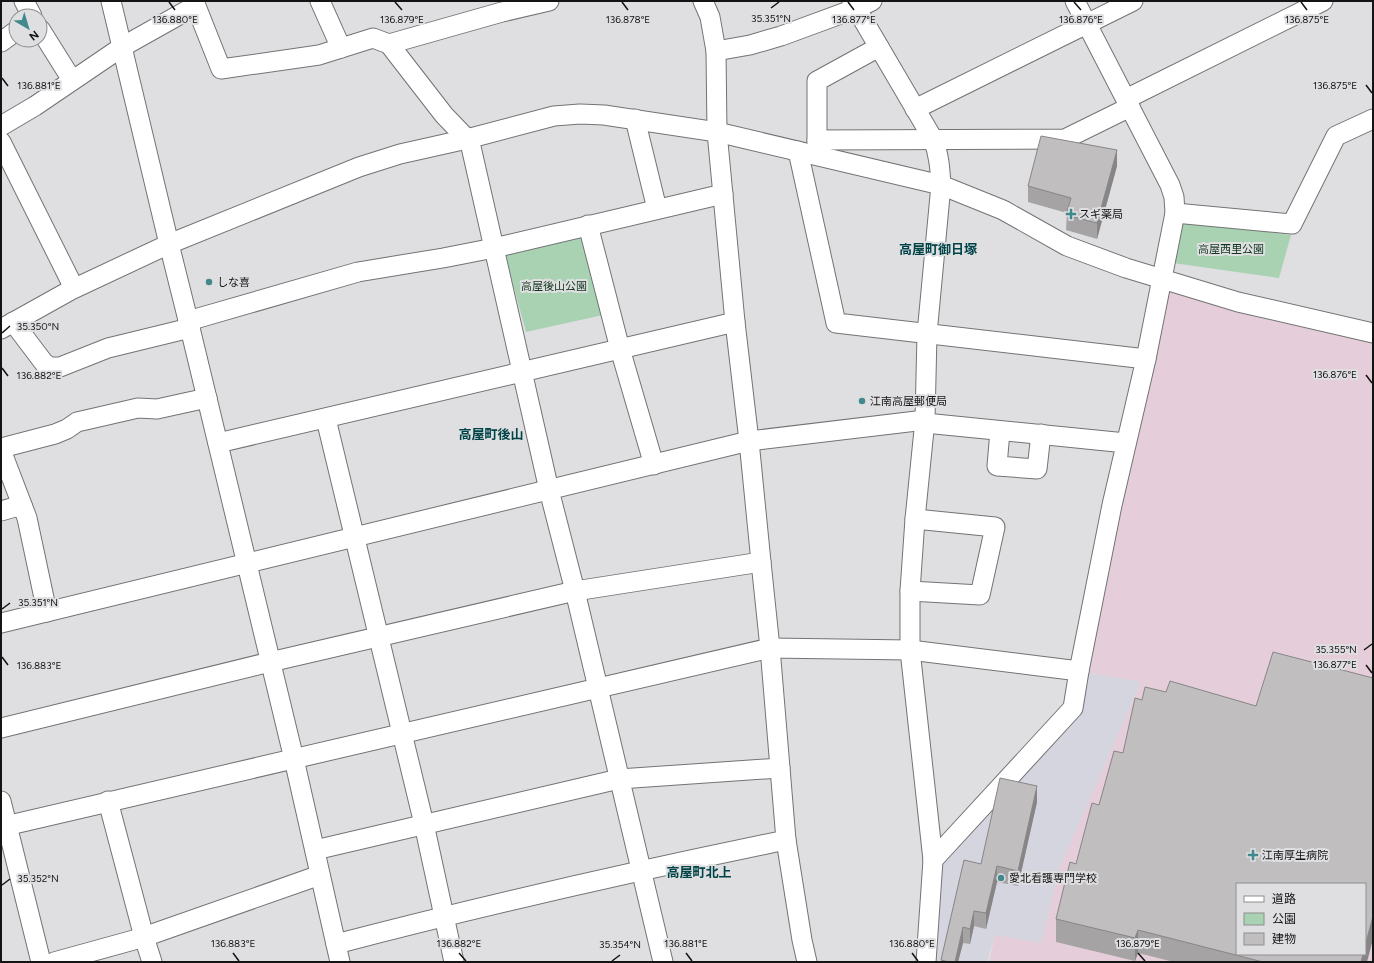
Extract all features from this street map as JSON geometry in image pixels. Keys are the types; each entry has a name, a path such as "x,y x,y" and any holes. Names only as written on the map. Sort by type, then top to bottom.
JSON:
{"street":[{"path":"111,1 294,760 340,962"},
{"path":"320,1 341,48"},
{"path":"389,44 502,12 549,1"},
{"path":"703,1 710,17 716,51 717,132 735,322 749,441 770,648 786,840 807,962"},
{"path":"933,860 1073,708 1078,671 1112,505 1146,359 1175,213 1174,198 1170,185 1075,1"},
{"path":"915,109 1133,1"},
{"path":"723,194 494,248 358,272 108,348 60,367 50,366 44,363 7,326 74,288 169,244 358,167 400,154 468,139 554,116 580,114 604,114 717,132 798,152 817,148 933,139 1065,139 1128,103 1323,1"},
{"path":"716,51 750,45 781,36 860,3 879,47 933,139 937,151 941,185 927,334 925,422 915,519 910,592 910,650 933,860 926,962"},
{"path":"1,126 34,106 122,47 194,4 221,69 319,55 373,38 389,44 444,115 468,139 549,490 575,591 663,962"},
{"path":"48,42 72,80"},
{"path":"817,148 817,81 879,47"},
{"path":"635,119 657,209"},
{"path":"1175,213 1292,224 1336,136 1373,119"},
{"path":"1,142 74,288"},
{"path":"817,148 941,185 1003,210 1067,246 1111,263 1238,302 1373,333"},
{"path":"798,152 836,324 1146,359"},
{"path":"588,225 620,350 654,465"},
{"path":"218,443 326,419 735,322"},
{"path":"47,612 27,518 1,449 55,434 67,429 77,422 138,408 157,409 207,398"},
{"path":"326,419 424,824 454,962"},
{"path":"1,623 749,441 925,422 1000,431 1126,442"},
{"path":"1000,431 997,466 1036,469 1040,434"},
{"path":"1,511 22,506"},
{"path":"910,592 980,595 995,527 915,519"},
{"path":"1,728 270,662 575,591 761,562"},
{"path":"4,826 260,766 294,760 402,733 770,648 910,650 1078,671"},
{"path":"315,850 619,779 780,768"},
{"path":"1,801 4,826 41,962"},
{"path":"108,801 152,962"},
{"path":"336,944 444,915 640,870 786,840"},
{"path":"54,962 144,937 320,875"}],"shaded area":[{"path":"1161,279 1373,336 1373,962 989,962 995,935 1041,943 1060,867 1141,682 1079,671"},
{"path":"1079,671 1141,682 1060,867 1040,948 995,935 987,962 925,962 933,860 1073,708"}],"green space":[{"name":"高屋西里公園","path":"1180,220 1291,235 1279,278 1173,263"},
{"name":"高屋後山公園","path":"581,235 603,315 526,332 504,251"}],"building":[{"path":"1041,136 1117,150 1097,223 1066,215 1071,198 1028,186"},
{"path":"1273,652 1373,678 1373,916 1366,942 1366,883 1236,883 1236,955 1363,955 1361,962 1263,962 1138,930 1135,938 1056,919 1070,862 1076,864 1092,803 1099,805 1114,751 1123,753 1135,698 1142,700 1145,687 1166,692 1170,681 1256,706"},
{"name":"愛北看護専門学校","path":"1000,778 1037,786 1018,871 997,866 986,913 974,911 970,929 963,927 955,962 941,960 964,860 981,864"}],"place":[{"name":"スギ薬局","path":"1071,214"},
{"name":"しな喜","path":"209,282"},
{"name":"江南高屋郵便局","path":"862,401"},
{"name":"江南厚生病院","path":"1253,855"},
{"name":"愛北看護専門学校","path":"1001,878"}],"district":[{"name":"高屋町御日塚","path":"938,249"},
{"name":"高屋町後山","path":"491,434"},
{"name":"高屋町北上","path":"699,872"}]}
